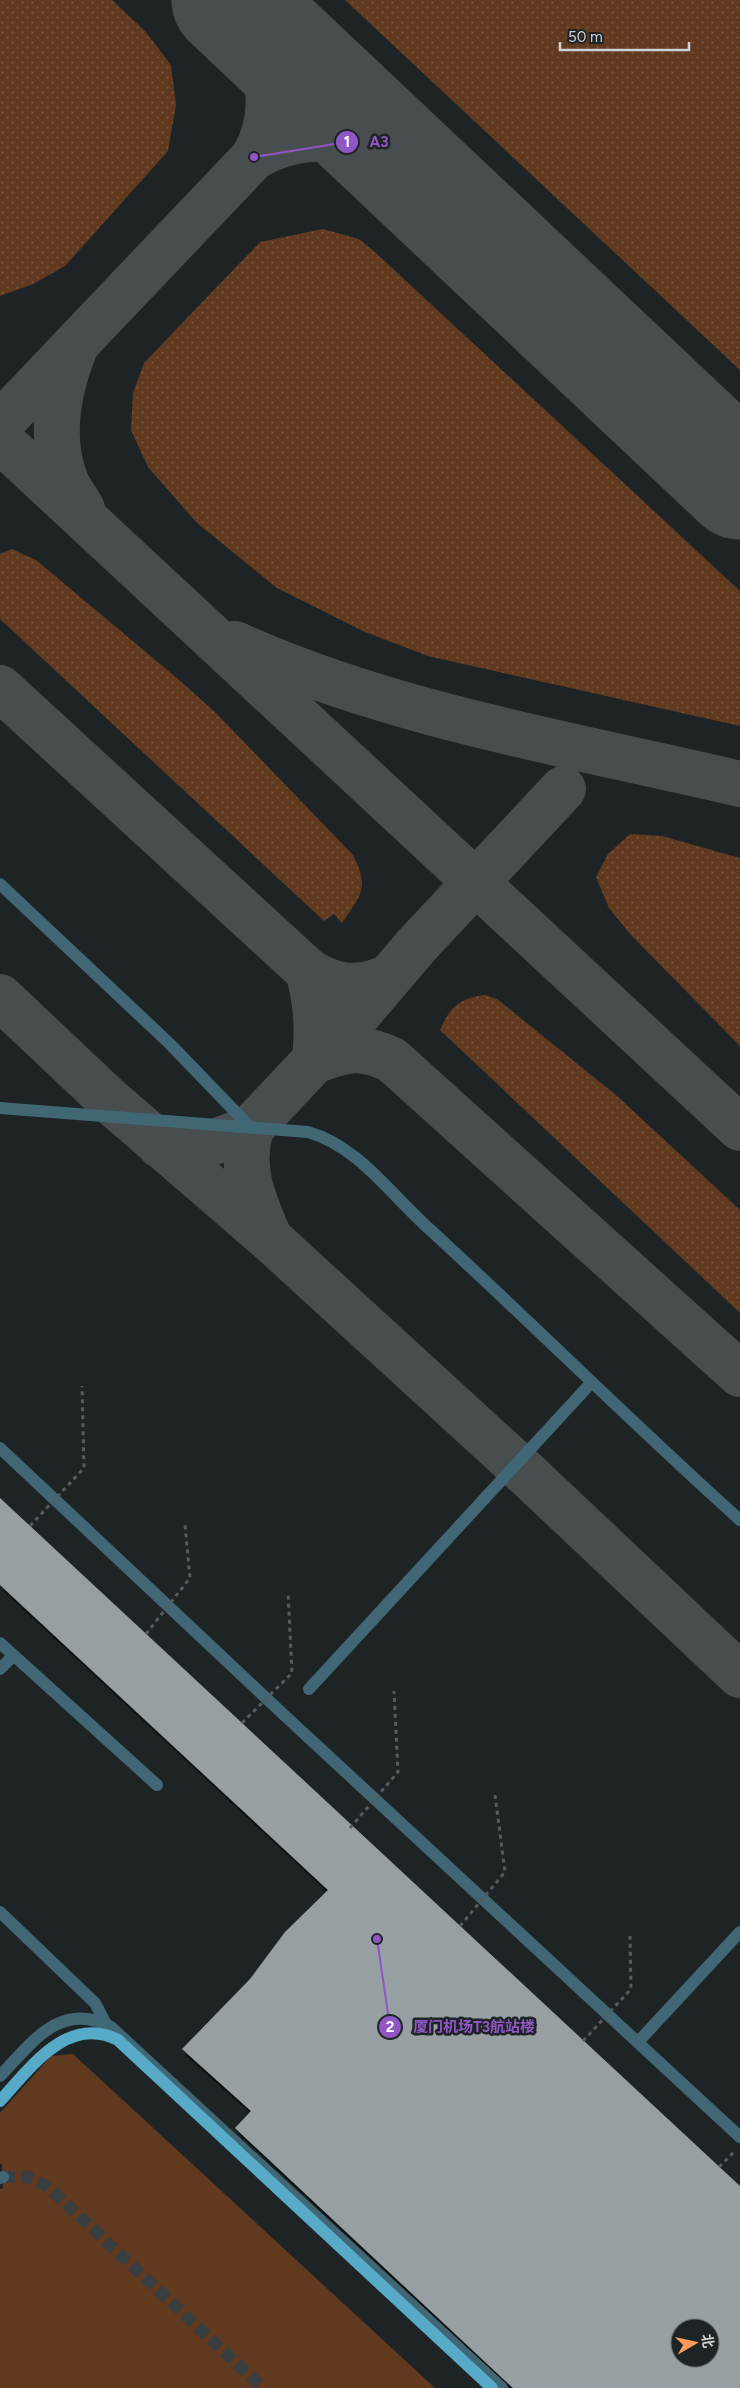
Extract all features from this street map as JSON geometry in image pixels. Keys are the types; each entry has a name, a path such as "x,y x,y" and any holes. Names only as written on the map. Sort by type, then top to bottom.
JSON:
{"main road":[{"path":"0,2101 30,2068 67,2037 94,2031 118,2040 492,2388"}],"lane":[{"path":"0,884 164,1037 251,1128"},
{"path":"0,1108 308,1132 327,1137 351,1152 407,1208 740,1520"},
{"path":"309,1689 592,1382"},
{"path":"0,1448 290,1721 740,2136"},
{"path":"0,1644 157,1785"},
{"path":"0,1669 13,1656"},
{"path":"0,1912 95,2003 106,2024"},
{"path":"638,2042 740,1932"},
{"path":"0,2076 38,2037 62,2020 87,2018 96,2019 106,2024 125,2037 502,2388"}],"path":[{"path":"30,1526 84,1468 82,1386"},
{"path":"146,1634 190,1578 185,1525"},
{"path":"242,1723 292,1673 288,1592"},
{"path":"350,1828 398,1772 394,1691"},
{"path":"460,1926 506,1872 494,1795"},
{"path":"583,2041 631,1989 630,1936"},
{"path":"719,2167 740,2146"}],"shaded area":[{"path":"0,0 112,0 145,31 171,65 176,105 168,151 65,266 33,284 0,296"},
{"path":"345,0 740,0 740,370"},
{"path":"323,229 359,239 376,253 740,591 740,726 428,656 365,632 277,588 196,522 148,467 131,430 133,393 144,363 260,242"},
{"path":"12,549 36,560 216,713 353,855 361,876 361,891 342,923 334,914 324,921 0,619 0,554"},
{"path":"630,834 662,836 740,858 740,1046 630,934 609,908 596,877 608,854"},
{"path":"485,995 497,999 616,1095 740,1210 740,1313 440,1030 448,1015 462,1001"},
{"path":"73,2054 435,2388 0,2388 0,2189 3,2188 2,2164 0,2164 0,2113 51,2056"}],"building":[{"path":"0,1498 740,2186 740,2388 513,2388 235,2128 251,2111 182,2049 250,1979 285,1932 328,1890 0,1585"}],"taxiway":[{"path":"236,6 255,42 267,80 268,118 263,138 254,157 287,143 322,138 358,142 392,153"},
{"path":"0,424 254,157"},
{"path":"74,350 60,398 57,432 61,466 66,482 82,509"},
{"path":"0,440 740,1128"},
{"path":"235,644 295,669 420,709 484,726 740,784"},
{"path":"0,688 308,971 328,981 347,986 367,984 389,977"},
{"path":"251,1128 360,1012 416,946 563,789"},
{"path":"308,971 316,1016 315,1061 344,1051 353,1050 371,1052 392,1060 740,1374"},
{"path":"0,997 108,1099 270,1239 529,1476 740,1675"},
{"path":"160,1145 184,1147 207,1144 251,1128 248,1143 247,1170 253,1197 269,1237"}],"runway":[{"path":"229,0 740,482"}],"tunnel":[{"path":"3,2177 27,2177 48,2187 263,2388"}],"place":[{"name":"A3","path":"254,157"},
{"name":"厦门机场T3航站楼","path":"377,1939"}]}
